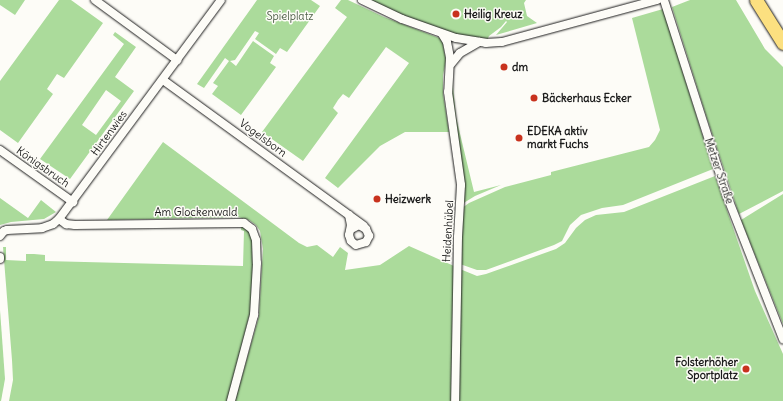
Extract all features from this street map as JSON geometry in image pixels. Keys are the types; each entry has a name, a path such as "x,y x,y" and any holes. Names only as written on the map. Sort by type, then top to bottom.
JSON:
{"main road":[{"path":"756,0 783,43"}],"street":[{"path":"95,0 177,60"},
{"name":"Hirtenwies","path":"59,219 221,0"},
{"path":"362,0 402,19 442,34 466,41 479,42 502,42 657,0"},
{"name":"Metzer Straße","path":"664,0 727,196 783,339"},
{"name":"Heidenhübel","path":"442,34 447,42 451,64 448,74 448,92 461,186 458,244 455,401"},
{"path":"451,64 460,53 479,42"},
{"name":"Vogelsborn","path":"163,80 364,226"},
{"name":"Königsbruch","path":"0,150 73,202"},
{"path":"349,215 351,229 349,235 351,241 353,244 360,245 366,242 369,236 364,226 356,226 351,229"},
{"path":"0,236 4,231 8,230 42,228 53,224 59,219"},
{"name":"Am Glockenwald","path":"59,219 66,224 75,225 238,223 244,224 252,229 256,240 257,263 254,315 231,401"}],"green space":[{"path":"0,0 25,0 15,15 0,5"},
{"path":"59,0 71,0 103,23 64,78 57,74 47,89 53,94 18,143 0,130 0,81"},
{"name":"Spielplatz","path":"257,0 311,0 320,6 287,52 280,48 276,54 255,39 259,33 255,31 235,60 230,61 236,66 253,41 274,56 270,63 276,67 241,115 212,94 218,86 213,83 229,61 225,58 204,88 197,84"},
{"path":"341,0 348,0 384,17 442,39 446,61 443,75 443,94 449,132 405,132 380,146 338,188 325,178 409,63 386,47 349,98 343,94 338,100 333,108 338,113 303,161 262,132 347,17 335,8"},
{"path":"362,0 526,0 524,3 527,16 537,23 496,35 507,22 506,21 489,36 486,43 466,41"},
{"path":"690,0 736,0 765,49 783,67 783,191 739,214 672,7"},
{"path":"663,9 713,169 623,205 602,208 581,215 570,225 562,241 554,245 486,270 477,270 460,264 462,208 469,203 505,187 551,175 551,172 649,147 655,140 660,130 632,18"},
{"path":"115,32 136,47 115,77 134,91 70,179 40,159 124,44 113,35","holes":["106,90 121,101 96,135 82,125"]},
{"path":"452,77 456,117 474,192 501,185 475,196 462,204 452,100"},
{"path":"163,142 299,243 307,247 317,245 333,257 340,247 348,253 345,270 380,265 409,246 454,266 451,401 235,401 259,316 263,249 260,231 256,225 249,220 238,217 107,220"},
{"path":"715,176 755,291 783,354 783,401 457,401 460,269 477,276 556,249 565,243 576,228 585,220 596,215 624,212"},
{"path":"783,194 783,324 741,220"},
{"path":"0,198 28,218 41,200 56,212 44,219 11,222 0,225"},
{"path":"241,227 247,229 251,234 252,241 253,267 250,313 227,401 9,401 13,380 3,247 6,247 6,260 26,261 26,254 34,254 45,255 45,261 243,266 244,231 241,230"},
{"path":"0,310 5,379 1,401 0,401"}],"place":[{"name":"Heilig Kreuz","path":"456,14"},
{"name":"dm","path":"504,67"},
{"name":"Bäckerhaus Ecker","path":"534,98"},
{"name":"EDEKA aktiv markt Fuchs","path":"519,138"},
{"name":"Heizwerk","path":"377,199"},
{"name":"Folsterhöher Sportplatz","path":"746,369"}]}
